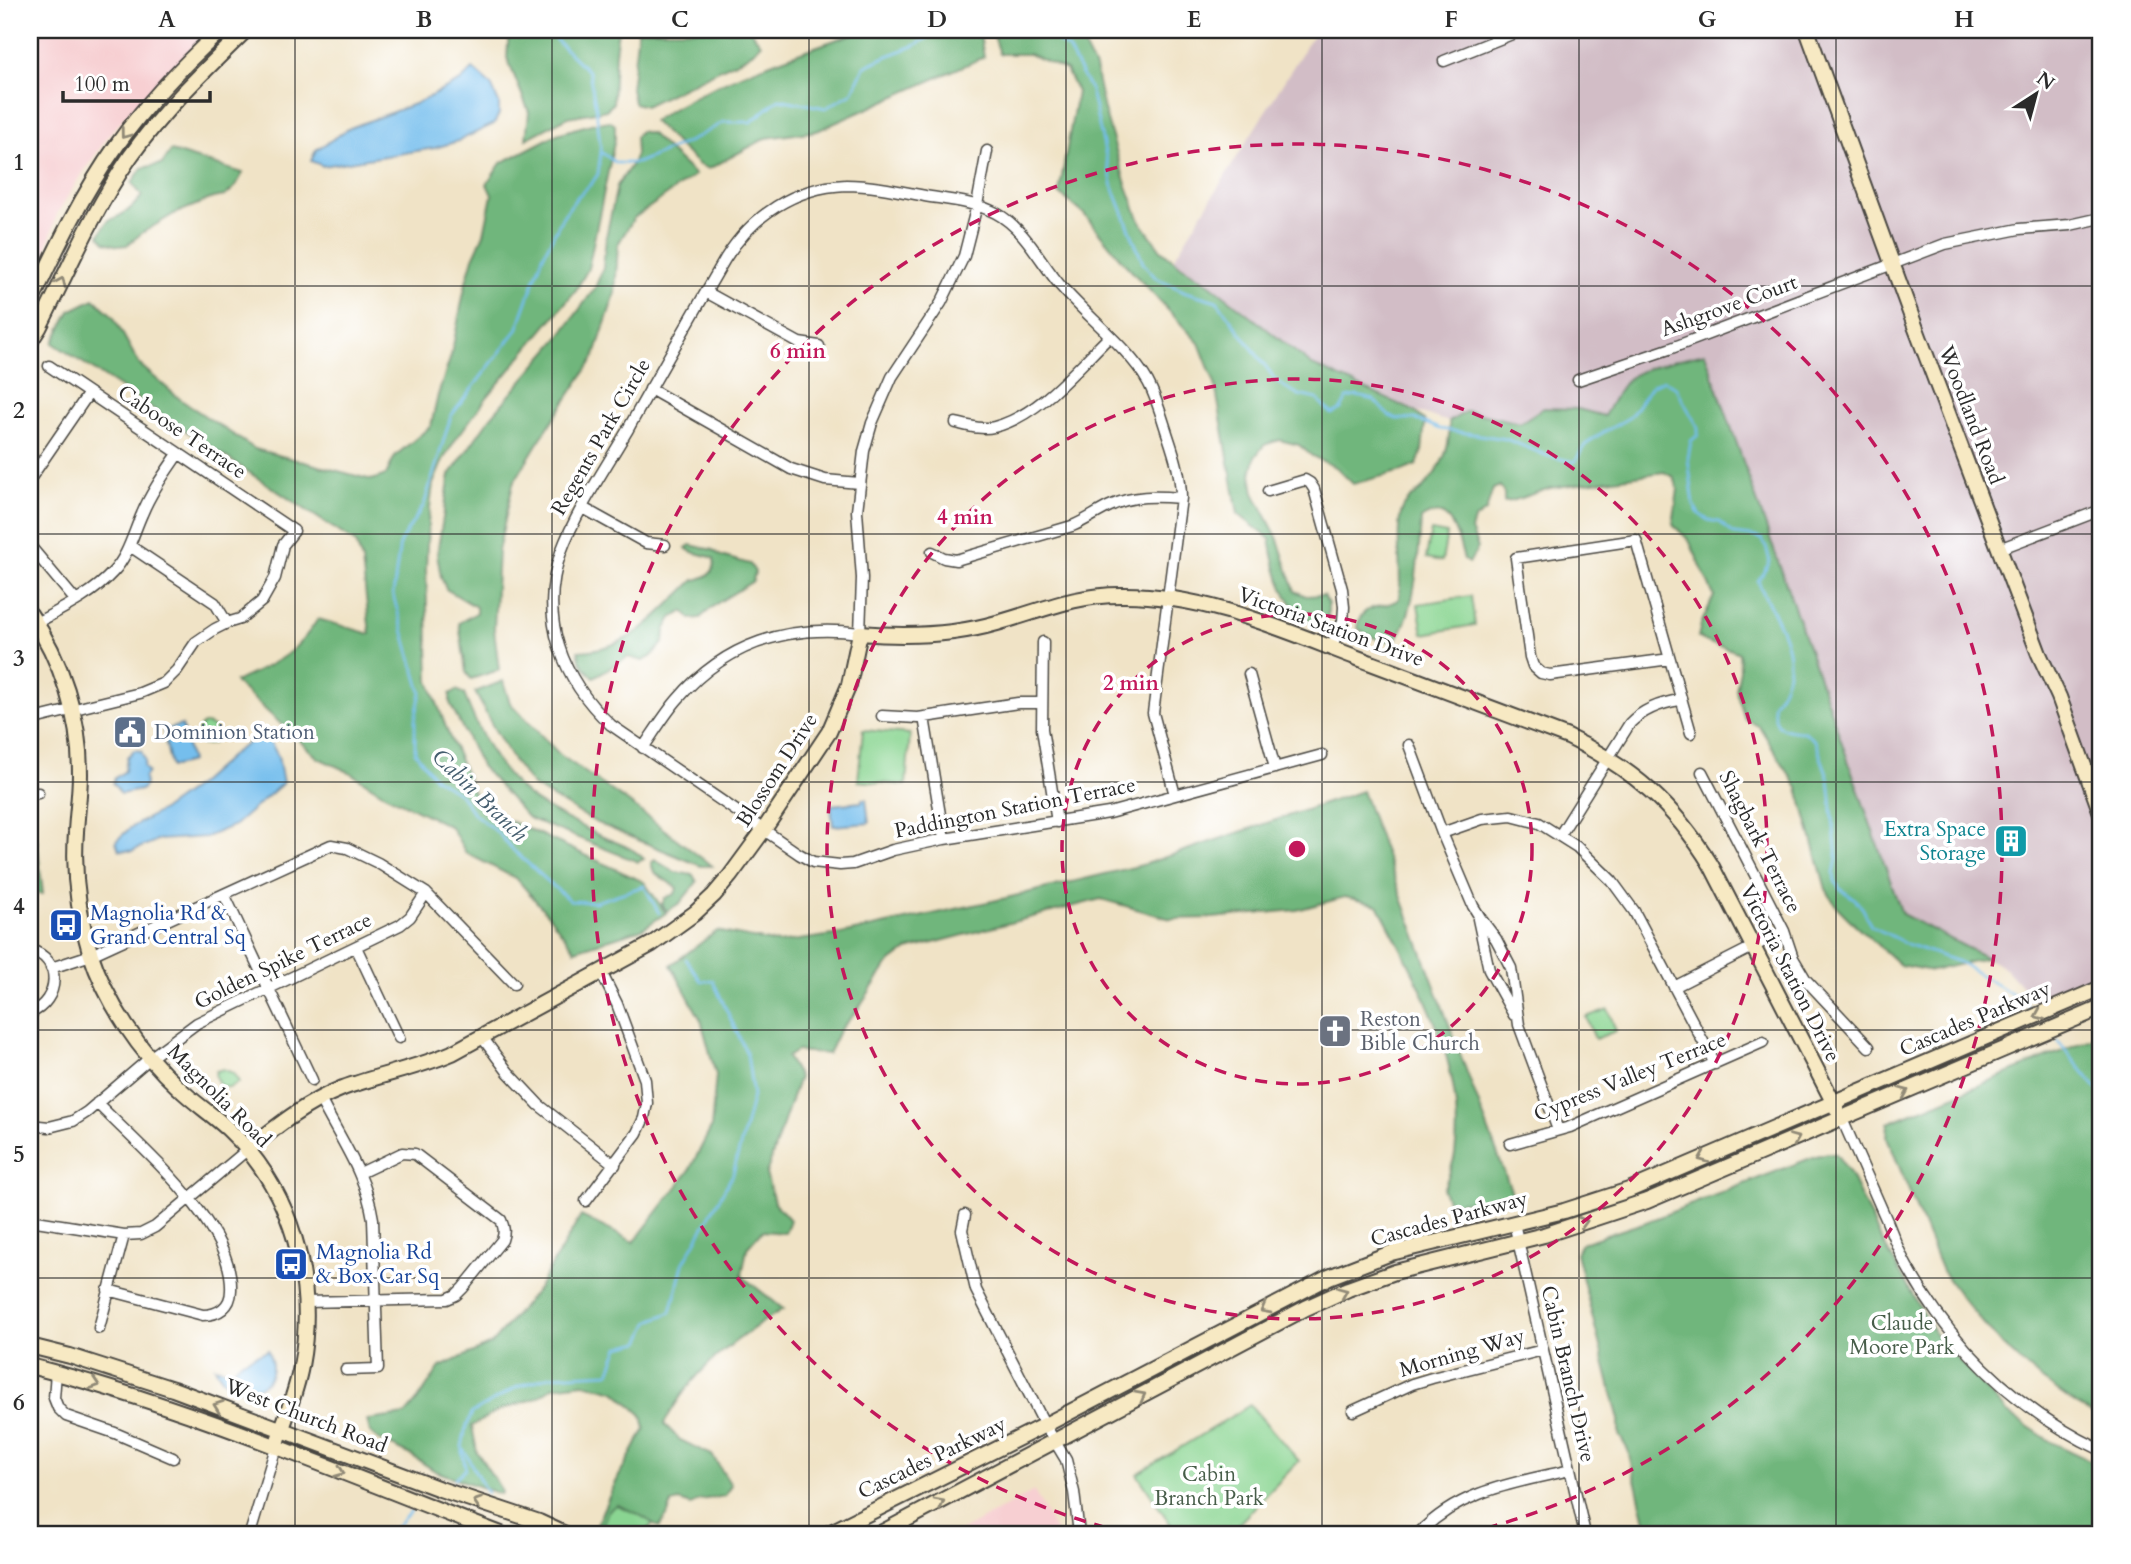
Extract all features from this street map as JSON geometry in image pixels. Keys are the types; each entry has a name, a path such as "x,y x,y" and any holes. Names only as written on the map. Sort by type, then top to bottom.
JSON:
{"main road":[{"name":"Woodland Road","path":"1807,30 1999,549 2039,654 2059,697 2101,813"},
{"path":"30,304 82,199 117,145 150,102 214,32 228,48"},
{"path":"30,342 98,209 130,156 163,114 228,48 239,32"},
{"name":"Victoria Station Drive","path":"860,633 890,636 939,634 986,626 1042,607 1091,597 1168,597 1217,608 1568,737 1608,758 1648,787 1681,821 1710,865 1842,1119"},
{"name":"Magnolia Road","path":"33,619 62,675 73,710 80,772 76,880 82,925 102,982 121,1017 150,1058 179,1089 218,1120 258,1163 273,1187 293,1233 300,1257 306,1302 305,1346 301,1370 276,1447"},
{"name":"Blossom Drive","path":"247,1150 280,1124 320,1099 365,1081 428,1063 482,1037 652,944 695,913 730,877 829,732 849,685 860,633"},
{"name":"Cascades Parkway","path":"827,1534 1045,1426 1349,1268 1413,1247 1564,1210 1629,1190 2101,988"},
{"name":"Cascades Parkway","path":"879,1534 1306,1308 1348,1289 1395,1272 1518,1241 1647,1201 2101,1008"},
{"name":"West Church Road","path":"30,1346 173,1389 440,1489 539,1522 565,1534"},
{"name":"West Church Road","path":"30,1366 197,1418 501,1534"}],"street":[{"path":"1444,61 1522,30"},
{"name":"Blossom Drive","path":"860,633 863,605 857,523 864,451 881,399 905,355 931,320 954,280 971,233 987,151"},
{"name":"Regents Park Circle","path":"763,831 611,725 584,698 569,674 559,650 552,610 555,572 567,536 729,252 746,230 774,208 808,192 847,185 977,205"},
{"path":"977,205 996,214 1019,231 1068,294 1135,364 1154,395 1178,466 1181,498 1153,713 1175,795"},
{"name":"Ashgrove Court","path":"1578,380 1669,349 1945,244 2020,229 2070,225 2101,218"},
{"path":"706,292 799,343 819,346"},
{"path":"956,423 974,428 992,428 1028,412 1043,401 1109,337"},
{"name":"Caboose Terrace","path":"49,366 294,530 283,545 275,578 262,601 240,619 227,623"},
{"path":"650,389 791,469 825,480 859,483"},
{"path":"30,479 89,393"},
{"path":"33,619 76,601 114,571 130,546 148,501 178,454"},
{"path":"1268,491 1305,480 1310,482 1314,489 1342,589 1344,607 1343,621 1331,648"},
{"path":"932,552 944,558 956,559 1084,522 1110,506 1126,500 1158,496 1181,498"},
{"path":"583,508 646,543 665,545"},
{"path":"1999,549 2101,510"},
{"path":"1670,659 1567,674 1541,673 1533,666 1530,657 1516,558 1636,540 1670,659 1680,700 1690,733"},
{"path":"30,546 76,601"},
{"path":"30,720 140,693 164,683 197,642 227,623 215,603 130,546"},
{"name":"Victoria Station Drive","path":"643,748 690,685 723,659 761,641 803,631 860,633"},
{"path":"1043,642 1042,729 1057,822"},
{"path":"1249,674 1275,768"},
{"path":"1560,835 1630,723 1652,707 1680,700"},
{"path":"882,716 924,717 1018,703 1042,703"},
{"path":"924,717 944,839"},
{"path":"1409,745 1478,920 1489,970 1519,1025 1558,1130"},
{"name":"Paddington Station Terrace","path":"763,831 814,862 853,864 893,850 944,839 1109,813 1322,755"},
{"name":"Shagbark Terrace","path":"1702,772 1784,931 1793,958 1806,980 1869,1047"},
{"path":"1442,833 1482,819 1511,816 1539,823 1560,835 1595,863 1623,895 1642,925 1715,1064"},
{"path":"51,968 91,955 331,845 347,848 377,863 426,893 514,984"},
{"name":"Golden Spike Terrace","path":"30,1125 49,1127 80,1117 150,1058 197,1023 400,925 410,917 426,893"},
{"path":"224,894 312,1080"},
{"path":"1473,906 1496,939 1511,968 1519,1025"},
{"name":"Shagbark Terrace","path":"1674,986 1784,931"},
{"path":"356,947 399,1038"},
{"path":"30,950 41,955 51,968 54,981 50,996 40,1008 30,1013"},
{"path":"586,1201 641,1126 647,1096 645,1080 636,1055 617,1004 601,972"},
{"path":"482,1037 530,1097 614,1165"},
{"name":"Cypress Valley Terrace","path":"1510,1144 1558,1130 1763,1042"},
{"path":"320,1099 360,1173 373,1219 379,1368 346,1370"},
{"path":"97,1103 190,1198 206,1220 228,1260 231,1293 225,1307 211,1315 203,1315 108,1290"},
{"path":"1842,1119 1908,1268 1941,1320 2003,1387 2029,1408 2101,1450"},
{"path":"30,1222 124,1235 148,1231 247,1150"},
{"path":"306,1302 439,1300 456,1295 502,1240 504,1226 500,1220 415,1154 402,1153 360,1173"},
{"path":"965,1215 962,1230 976,1290 1045,1426 1066,1460 1071,1475 1079,1534"},
{"name":"Cabin Branch Drive","path":"1514,1223 1585,1534"},
{"path":"99,1328 124,1235"},
{"name":"Morning Way","path":"1353,1411 1412,1384 1543,1350"},
{"path":"56,1372 54,1398 58,1408 66,1416 173,1458"},
{"name":"Magnolia Road","path":"250,1534 276,1447"},
{"path":"1418,1534 1444,1511 1486,1490 1570,1470"}],"shaded area":[{"path":"30,30 199,31 198,43 112,131 78,180 57,214 42,265 30,290"},
{"path":"1316,30 2101,30 2101,988 2045,1012 2005,968 1902,914 1705,353 1667,362 1631,376 1604,416 1578,409 1543,408 1520,423 1467,411 1449,422 1414,411 1312,365 1210,284 1173,260"},
{"path":"1034,1491 1057,1534 955,1534"}],"green space":[{"path":"509,30 618,30 613,104 606,110 568,117 526,139 529,112 507,58"},
{"path":"638,30 750,30 761,44 748,56 645,106 634,103 631,89"},
{"path":"864,30 979,30 984,57 817,131 766,138 709,169 699,165 653,121 730,80"},
{"path":"992,30 1076,30 1095,68 1104,110 1140,221 1161,250 1210,284 1312,365 1414,411 1425,421 1422,451 1417,465 1353,484 1337,468 1312,456 1299,445 1279,440 1264,445 1255,457 1251,474 1254,493 1277,537 1295,591 1306,596 1324,595 1328,604 1328,618 1318,624 1297,611 1290,601 1279,577 1270,539 1238,514 1215,384 1199,343 1125,264 1084,214 1059,193 1077,92 1066,70 1029,54 1000,54"},
{"path":"610,121 615,125 615,138 588,269 576,290 488,396 443,460 433,484 426,569 429,681 482,811 522,826 644,882 666,913 642,929 575,950 517,879 466,853 451,827 318,758 235,682 282,658 300,642 318,619 370,634 362,561 356,543 53,343 70,311 94,299 113,316 139,364 181,400 255,449 372,480 386,475 395,456 431,426 451,356 466,282 484,234 492,195 487,184 501,163 557,134"},
{"path":"640,131 651,134 695,175 634,218 618,244 615,293 594,358 513,484 498,551 494,629 499,670 471,679 466,672 459,623 476,613 476,607 446,589 437,554 450,475 490,418 558,339 595,288 603,268 606,237 617,186 632,164 636,154 635,137"},
{"path":"171,151 243,173 235,187 225,196 213,198 174,214 127,245 118,246 105,242 99,235 109,220 128,211 142,196 132,183 142,168 162,164"},
{"path":"1705,353 1902,914 1987,958 1932,971 1900,965 1836,906 1826,889 1798,788 1759,726 1745,719 1736,690 1740,670 1739,653 1698,637 1714,596 1689,540 1673,525 1678,489 1674,477 1664,472 1550,488 1504,502 1500,486 1493,489 1486,511 1474,520 1471,530 1478,548 1469,563 1464,560 1452,524 1440,514 1431,514 1421,519 1415,584 1401,632 1393,642 1369,636 1357,627 1369,609 1399,599 1401,514 1406,503 1424,487 1440,465 1447,449 1449,422 1467,411 1520,423 1543,408 1578,409 1604,416 1622,386 1635,374"},
{"path":"1431,531 1447,534 1442,561 1426,558"},
{"path":"690,545 713,550 721,556 750,564 755,572 753,581 716,604 700,618 691,619 684,611 672,618 665,630 664,642 651,657 643,661 628,657 594,677 583,666 578,651 597,649 629,637 656,617 694,580 712,571 714,559 689,551 686,548"},
{"path":"1471,596 1475,625 1423,634 1418,604"},
{"path":"503,681 510,703 560,755 628,802 712,866 701,866 597,823 533,786 514,762 475,692"},
{"path":"457,690 464,694 490,750 508,776 530,797 644,859 638,862 528,818 481,766 450,703 450,694"},
{"path":"203,724 211,726 218,735 219,738 211,744 202,745 198,737 197,731"},
{"path":"863,730 910,734 906,785 858,781"},
{"path":"1362,791 1515,1201 1448,1203 1443,1190 1455,1154 1457,1121 1454,1089 1436,1025 1409,964 1378,905 1345,897 1297,910 1171,919 1101,899 907,950 887,965 856,1012 839,1031 828,1054 797,1051 787,1057 799,1077 766,1174 774,1202 790,1220 785,1233 762,1231 747,1248 742,1276 783,1309 715,1358 687,1388 664,1424 680,1440 712,1455 731,1485 725,1496 700,1500 691,1505 679,1501 672,1503 659,1527 617,1505 608,1511 601,1529 597,1523 645,1429 642,1415 615,1391 583,1383 553,1387 537,1398 500,1410 472,1426 477,1452 502,1491 500,1494 435,1471 409,1454 379,1440 370,1432 367,1420 405,1415 440,1367 491,1344 537,1290 581,1216 634,1242 689,1171 711,1128 716,1075 701,1020 671,965 717,931 778,943 841,934 1142,865"},
{"path":"37,840 43,894 30,894 30,841"},
{"path":"655,860 675,872 693,875 697,882 680,903 667,911 662,904 665,898 675,894 677,888 654,872 651,863"},
{"path":"1608,1009 1616,1031 1595,1039 1586,1017"},
{"path":"2101,1035 2101,1418 2083,1409 2038,1377 2003,1346 1963,1300 1942,1271 1887,1137 1888,1123"},
{"path":"223,1069 233,1073 239,1082 229,1088 220,1086 215,1076 216,1071"},
{"name":"Claude Moore Park","path":"1828,1153 1836,1154 1849,1172 1880,1237 1934,1333 2006,1412 2053,1443 2101,1466 2101,1534 1648,1534 1628,1450 1619,1435 1619,1420 1576,1253 1585,1242 1646,1222"},
{"name":"Cabin Branch Park","path":"1250,1405 1299,1461 1229,1534 1177,1534 1137,1474"},
{"path":"615,1484 664,1512 643,1534 592,1534"}],"water":[{"path":"473,69 491,85 499,103 499,114 494,124 458,141 435,148 323,166 311,161 316,150 350,128 417,103 461,81"},
{"path":"182,725 191,762 171,767 163,730"},
{"path":"265,732 278,756 283,783 235,825 206,837 158,840 132,851 119,850 116,841 130,828 164,809 199,784 235,752"},
{"path":"134,750 141,751 145,760 144,767 148,772 144,778 145,785 141,790 121,794 113,783 115,778 125,771 127,757"},
{"path":"862,799 866,799 869,823 833,826 831,805 862,802"},
{"path":"268,1350 272,1364 271,1374 263,1385 256,1388 235,1387 225,1381 215,1367 233,1369 242,1361"}],"waterway":[{"name":"Cabin Branch","path":"550,30 555,39 589,72 601,152 598,174 563,216 543,256 517,330 451,416 424,505 400,542 393,595 421,692 415,720 415,752 434,777 461,795 473,813 570,901 595,902 644,886 659,913"},
{"path":"601,152 616,163 637,163 690,141 724,122 751,122 779,99 826,108 852,93 864,67 914,46 941,30"},
{"path":"1042,30 1068,49 1091,91 1113,187 1143,263 1156,278 1186,292 1217,301 1278,383 1299,395 1317,399 1332,414 1341,409 1347,398 1357,396 1374,400 1389,416 1397,419 1415,419 1440,429 1506,439 1548,456 1575,462 1583,448 1594,438 1630,417 1652,385 1664,380 1676,388 1698,427 1698,435 1691,441 1688,458 1694,505 1699,514 1708,520 1719,522 1734,534 1762,539 1766,546 1770,562 1758,581 1786,641 1789,656 1783,687 1773,704 1775,719 1780,727 1805,732 1815,741 1829,779 1837,858 1835,881 1840,889 1855,899 1871,926 1909,945 1959,962 2029,1007"},
{"name":"Cabin Branch","path":"487,1493 462,1447 472,1413 517,1387 550,1376 609,1373 619,1347 640,1342 650,1321 671,1312 683,1264 733,1174 753,1096 747,1054 713,981 701,981 686,959"},
{"path":"2058,1041 2101,1094"},
{"path":"455,1478 466,1469 462,1452"},
{"path":"389,1534 411,1511"}],"place":[{"name":"Dominion Station","path":"130,732"},
{"name":"Extra Space Storage","path":"2011,841"},
{"name":"Magnolia Rd & Grand Central Sq","path":"66,925"},
{"name":"Reston Bible Church","path":"1335,1031"},
{"name":"Magnolia Rd & Box Car Sq","path":"291,1264"}]}
